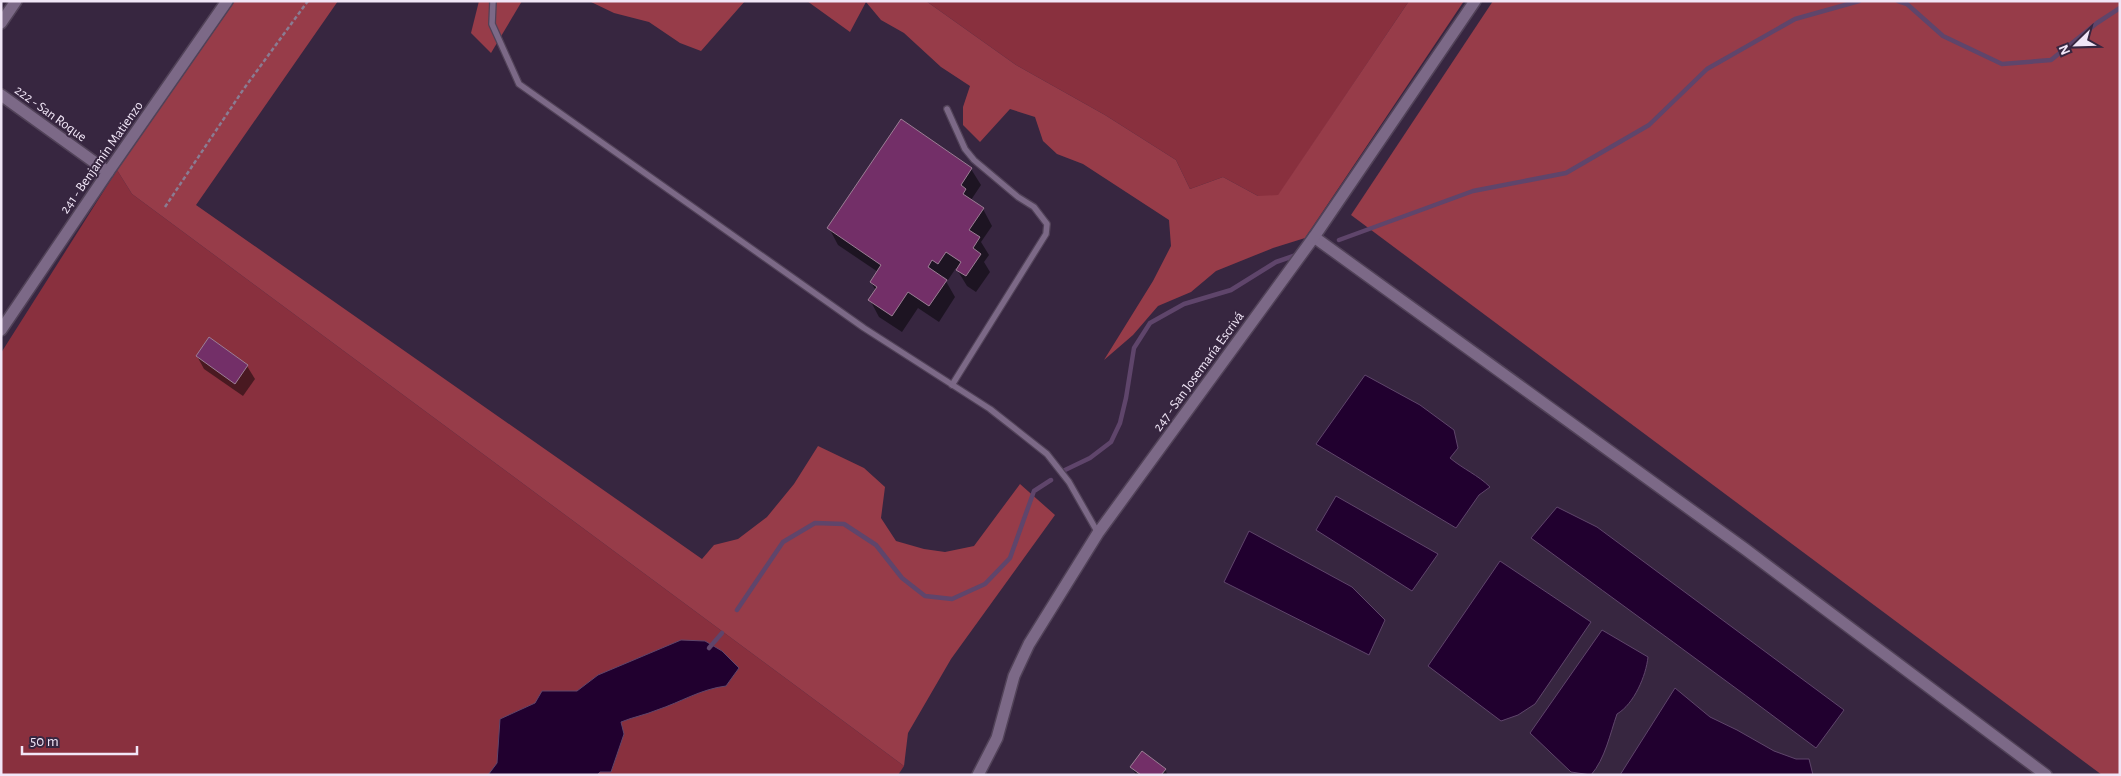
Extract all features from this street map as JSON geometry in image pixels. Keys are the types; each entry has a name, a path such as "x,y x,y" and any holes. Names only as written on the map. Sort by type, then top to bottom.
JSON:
{"street":[{"path":"1,23 16,1"},
{"name":"241 - Benjamín Matienzo","path":"1,330 227,1"},
{"name":"247 - San Josemaría Escrivá","path":"978,775 997,738 1014,676 1030,644 1098,532 1314,236 1475,1"},
{"name":"222 - San Roque","path":"1,95 108,172"},
{"path":"1314,236 1752,555 2046,775"}],"lane":[{"path":"493,1 492,24 519,84 864,328 990,410 1047,454 1069,482 1098,532"},
{"path":"947,110 965,149 974,160 1018,197 1034,207 1047,224 1046,234 952,385"}],"path":[{"path":"165,207 243,90 308,1"}],"shaded area":[{"path":"235,1 338,1 196,205 702,559 714,545 738,539 767,517 794,484 818,446 864,468 885,487 881,518 896,541 924,549 945,552 974,546 1020,484 1055,515 951,659 908,733 904,766 132,194 117,170"},
{"path":"479,1 522,1 491,53 471,33"},
{"path":"589,1 745,1 701,51 680,43 649,22 614,13"},
{"path":"807,1 926,1 1016,65 1105,115 1176,160 1190,189 1223,177 1258,196 1278,195 1409,1 1464,1 1305,238 1273,248 1216,271 1191,292 1158,306 1133,335 1104,360 1153,281 1171,246 1169,220 1083,164 1057,154 1043,141 1035,117 1010,109 980,142 963,125 963,107 970,86 941,67 904,33 881,20 866,2 850,32"},
{"path":"926,1 1409,1 1278,196 1258,196 1223,177 1190,189 1176,160 1105,115 1016,65"},
{"path":"1493,1 2120,1 2120,775 2102,775 1351,215"},
{"path":"117,170 132,194 904,766 898,775 1,775 1,353"},
{"path":"1365,375 1420,405 1454,430 1458,448 1450,458 1490,487 1479,495 1456,528 1316,444"},
{"path":"1336,496 1438,554 1412,591 1316,530"},
{"path":"1557,507 1597,527 1844,710 1816,748 1531,538"},
{"path":"1249,531 1352,587 1385,620 1369,655 1224,582"},
{"path":"1500,561 1591,622 1535,704 1518,715 1501,721 1428,666"},
{"path":"1602,630 1648,657 1645,673 1638,689 1629,704 1617,714 1604,754 1591,775 1571,772 1530,733"},
{"path":"681,640 705,641 722,651 739,668 726,686 700,693 621,722 624,734 611,772 600,772 597,775 488,775 497,763 500,719 535,703 542,691 577,691 598,675"},
{"path":"1675,688 1710,717 1774,751 1796,759 1809,759 1813,775 1620,775"}],"building":[{"path":"901,119 972,168 961,185 966,189 963,194 984,208 969,230 980,237 973,248 981,254 966,276 956,270 961,262 946,252 938,264 932,260 928,267 947,280 929,306 908,292 892,316 868,300 877,287 870,282 881,265 827,228"},
{"path":"209,337 248,365 235,384 196,356"},
{"path":"1142,751 1166,769 1161,775 1141,775 1130,767"}],"waterway":[{"path":"1339,240 1473,191 1566,173 1649,125 1707,69 1795,19 1859,1"},
{"path":"1898,1 1907,4 1943,36 2002,64 2051,60 2097,23 2120,8"},
{"path":"1065,470 1090,458 1111,442 1120,423 1134,348 1150,323 1184,304 1231,290 1276,262 1299,254"},
{"path":"737,610 783,542 815,523 844,524 876,545 902,578 925,596 952,599 985,584 1010,558 1034,491 1051,480"},
{"path":"709,648 722,633"}]}
